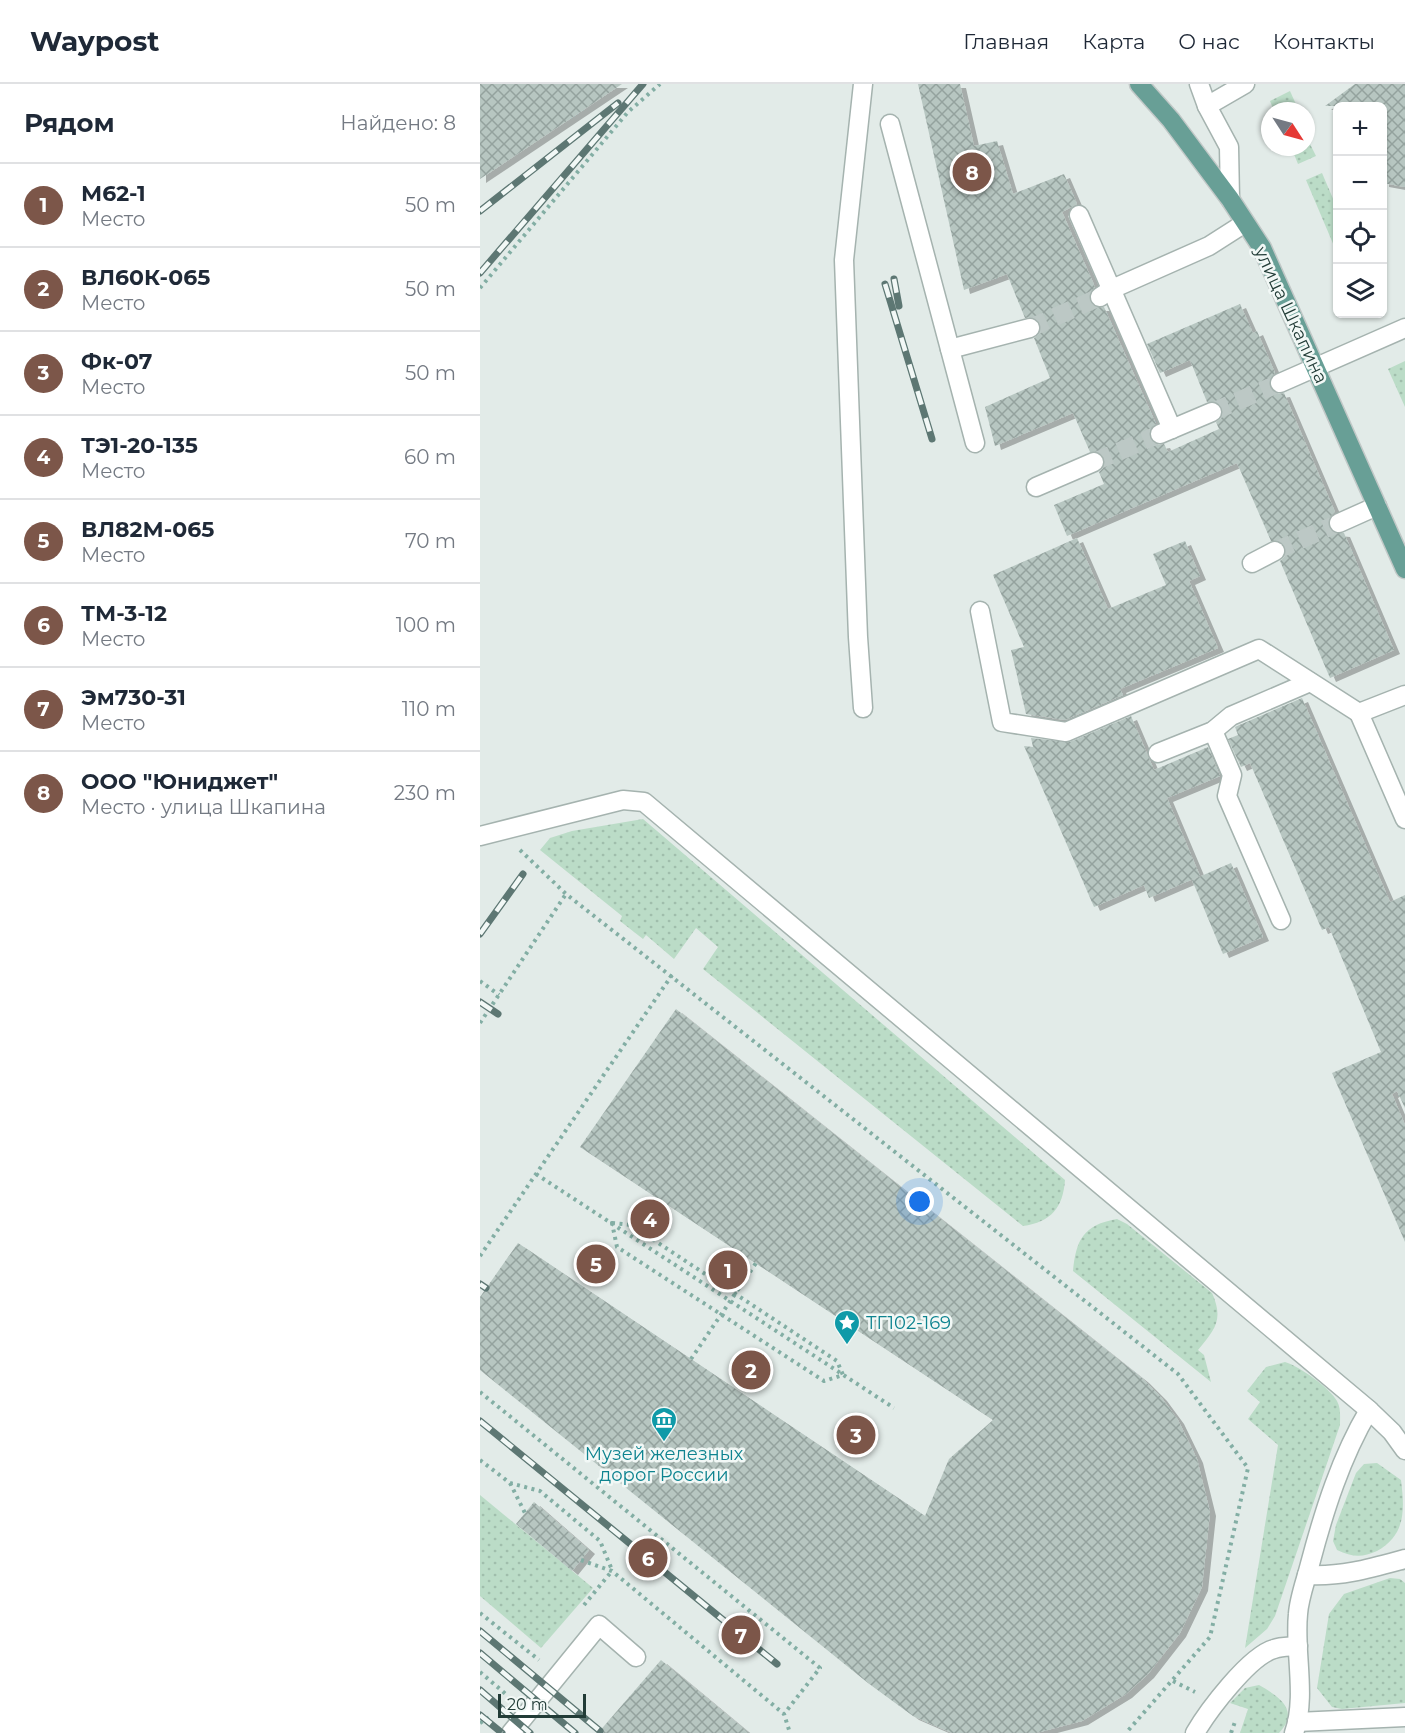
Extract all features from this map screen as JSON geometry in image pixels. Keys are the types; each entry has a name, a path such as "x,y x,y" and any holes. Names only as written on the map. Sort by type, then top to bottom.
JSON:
{"main road":[{"name":"улица Шкапина","path":"1139,84 1171,120 1230,199 1262,248 1405,569"}],"lane":[{"path":"863,84 844,260 858,637 863,708"},
{"path":"1199,84 1206,106 1229,147 1230,199"},
{"path":"1206,106 1245,84"},
{"path":"890,124 975,443"},
{"path":"1079,215 1106,293 1166,431 1212,412"},
{"path":"1106,293 1209,246 1245,223"},
{"path":"950,349 1030,328"},
{"path":"1280,383 1405,328"},
{"path":"1036,486 1094,462"},
{"path":"1339,523 1377,506"},
{"path":"1252,563 1275,551"},
{"path":"980,611 1002,722 1066,732 1259,649 1359,713 1405,819"},
{"path":"1158,753 1213,732 1231,716 1310,682"},
{"path":"1359,713 1405,695"},
{"path":"1213,732 1232,775 1227,796 1281,920"},
{"path":"480,836 623,800 644,802 1369,1410 1392,1432 1405,1450"},
{"path":"1369,1410 1351,1441 1319,1530 1298,1612 1295,1728 1405,1717"},
{"path":"1307,1575 1330,1576 1355,1573 1405,1559"},
{"path":"511,1733 599,1625 636,1657"},
{"path":"1195,1733 1209,1709 1255,1662 1273,1649 1298,1646"}],"path":[{"path":"480,288 628,112 660,84"},
{"path":"501,830 566,894 1178,1374 1248,1468 1210,1637 1126,1733"},
{"path":"480,1023 566,894"},
{"path":"480,1256 672,975"},
{"path":"480,981 499,995"},
{"path":"536,1174 894,1408"},
{"path":"612,1223 617,1248 824,1381 843,1375"},
{"path":"612,1223 631,1225 837,1361 843,1375"},
{"path":"691,1359 756,1263"},
{"path":"480,1392 820,1668 784,1714"},
{"path":"480,1460 510,1483 540,1491 600,1541 612,1571"},
{"path":"510,1483 525,1513"},
{"path":"581,1560 612,1571 784,1714 790,1733"},
{"path":"583,1607 612,1571"},
{"path":"480,1613 538,1661 546,1652"},
{"path":"480,1672 508,1696"}],"green space":[{"path":"1290,91 1295,102 1270,102"},
{"path":"1315,154 1316,156 1298,164 1295,156 1315,156"},
{"path":"1322,173 1333,199 1333,244 1306,180"},
{"path":"1405,361 1405,407 1388,369"},
{"path":"643,819 1065,1180 1062,1198 1054,1212 1041,1221 1023,1226 703,969 718,947 696,928 674,959 646,935 643,939 620,921 622,916 540,850 550,838 572,831"},
{"path":"1117,1219 1127,1224 1212,1293 1216,1302 1216,1324 1198,1350 1204,1355 1211,1382 1073,1271 1076,1251 1083,1236 1096,1225"},
{"path":"1285,1362 1314,1378 1328,1390 1337,1401 1340,1425 1275,1616 1267,1629 1245,1648 1278,1445 1248,1419 1260,1402 1247,1391 1266,1367"},
{"path":"1377,1463 1401,1480 1403,1512 1398,1530 1386,1545 1367,1555 1357,1556 1337,1550 1333,1541 1336,1525 1356,1473 1364,1464"},
{"path":"480,1495 593,1588 541,1648 480,1596"},
{"path":"1390,1578 1400,1579 1405,1583 1405,1703 1342,1709 1332,1707 1317,1688 1329,1614 1344,1594"},
{"path":"1259,1685 1279,1699 1287,1711 1288,1717 1279,1733 1240,1733 1248,1709 1230,1703 1245,1688"}],"building":[{"path":"480,84 622,84 480,179"},
{"path":"918,84 960,84 974,146 997,141 1013,194 1064,174 1077,204 1062,212 1095,287 1090,293 1090,303 1096,307 1104,307 1156,424 1149,432 1150,439 1158,445 1164,444 1168,452 1219,429 1216,422 1221,418 1223,408 1218,403 1207,402 1190,360 1160,373 1147,344 1240,304 1253,333 1257,331 1275,373 1269,381 1270,388 1278,394 1284,393 1335,512 1330,517 1329,527 1333,532 1344,533 1394,650 1330,678 1280,561 1285,556 1285,546 1281,541 1271,541 1237,463 1067,536 1054,505 1104,484 1099,472 1103,468 1104,458 1100,453 1090,452 1073,413 995,446 985,407 1050,378 1034,338 1041,332 1041,326 1034,317 1025,318 1007,274 964,290"},
{"path":"1355,84 1405,84 1405,187 1387,184 1387,102 1333,102 1333,106 1325,106"},
{"path":"1077,538 1108,609 1166,585 1153,554 1185,541 1200,576 1189,581 1218,648 1120,689 1123,695 1065,720 1026,714 1011,650 1024,647 993,575"},
{"path":"1302,698 1390,902 1405,895 1405,1108 1397,1091 1392,1094 1405,1125 1405,1242 1332,1073 1381,1052 1329,927 1322,930 1250,763 1241,767 1228,739 1238,735 1235,727"},
{"path":"1131,716 1154,770 1208,747 1220,776 1167,798 1200,876 1149,898 1144,885 1094,907 1024,746 1033,747 1031,738 1070,742"},
{"path":"1231,863 1263,937 1223,954 1192,880"},
{"path":"676,1009 1143,1379 1161,1397 1178,1420 1197,1459 1210,1512 1202,1587 1180,1633 1148,1674 1126,1694 1082,1721 1036,1733 952,1733 913,1716 868,1683 480,1370 480,1297 518,1243 925,1516 949,1459 993,1420 580,1147"},
{"path":"534,1502 589,1550 572,1571 516,1524"},
{"path":"661,1660 749,1733 598,1733"}],"tunnel":[{"path":"1030,328 1100,297"},
{"path":"1212,412 1280,383"},
{"path":"1094,462 1160,434"},
{"path":"1275,551 1339,523"}],"railway":[{"path":"480,273 643,84"},
{"path":"480,211 618,103"},
{"path":"894,279 899,306"},
{"path":"885,284 932,439"},
{"path":"480,934 523,874"},
{"path":"480,1002 498,1014"},
{"path":"480,1284 486,1288"},
{"path":"480,1421 777,1664"},
{"path":"480,1631 600,1731"},
{"path":"480,1653 575,1733"},
{"path":"480,1690 530,1733"},
{"path":"480,1715 502,1733"}],"place":[{"name":"ООО \"Юниджет\"","path":"972,172"},
{"name":"ТЭ1-20-135","path":"650,1219"},
{"name":"ВЛ82М-065","path":"596,1264"},
{"name":"М62-1","path":"728,1270"},
{"name":"ТГ102-169","path":"847,1346"},
{"name":"ВЛ60К-065","path":"751,1370"},
{"name":"Фк-07","path":"856,1435"},
{"name":"Музей железных дорог России","path":"664,1443"},
{"name":"ТМ-3-12","path":"648,1558"},
{"name":"Эм730-31","path":"741,1635"}]}
